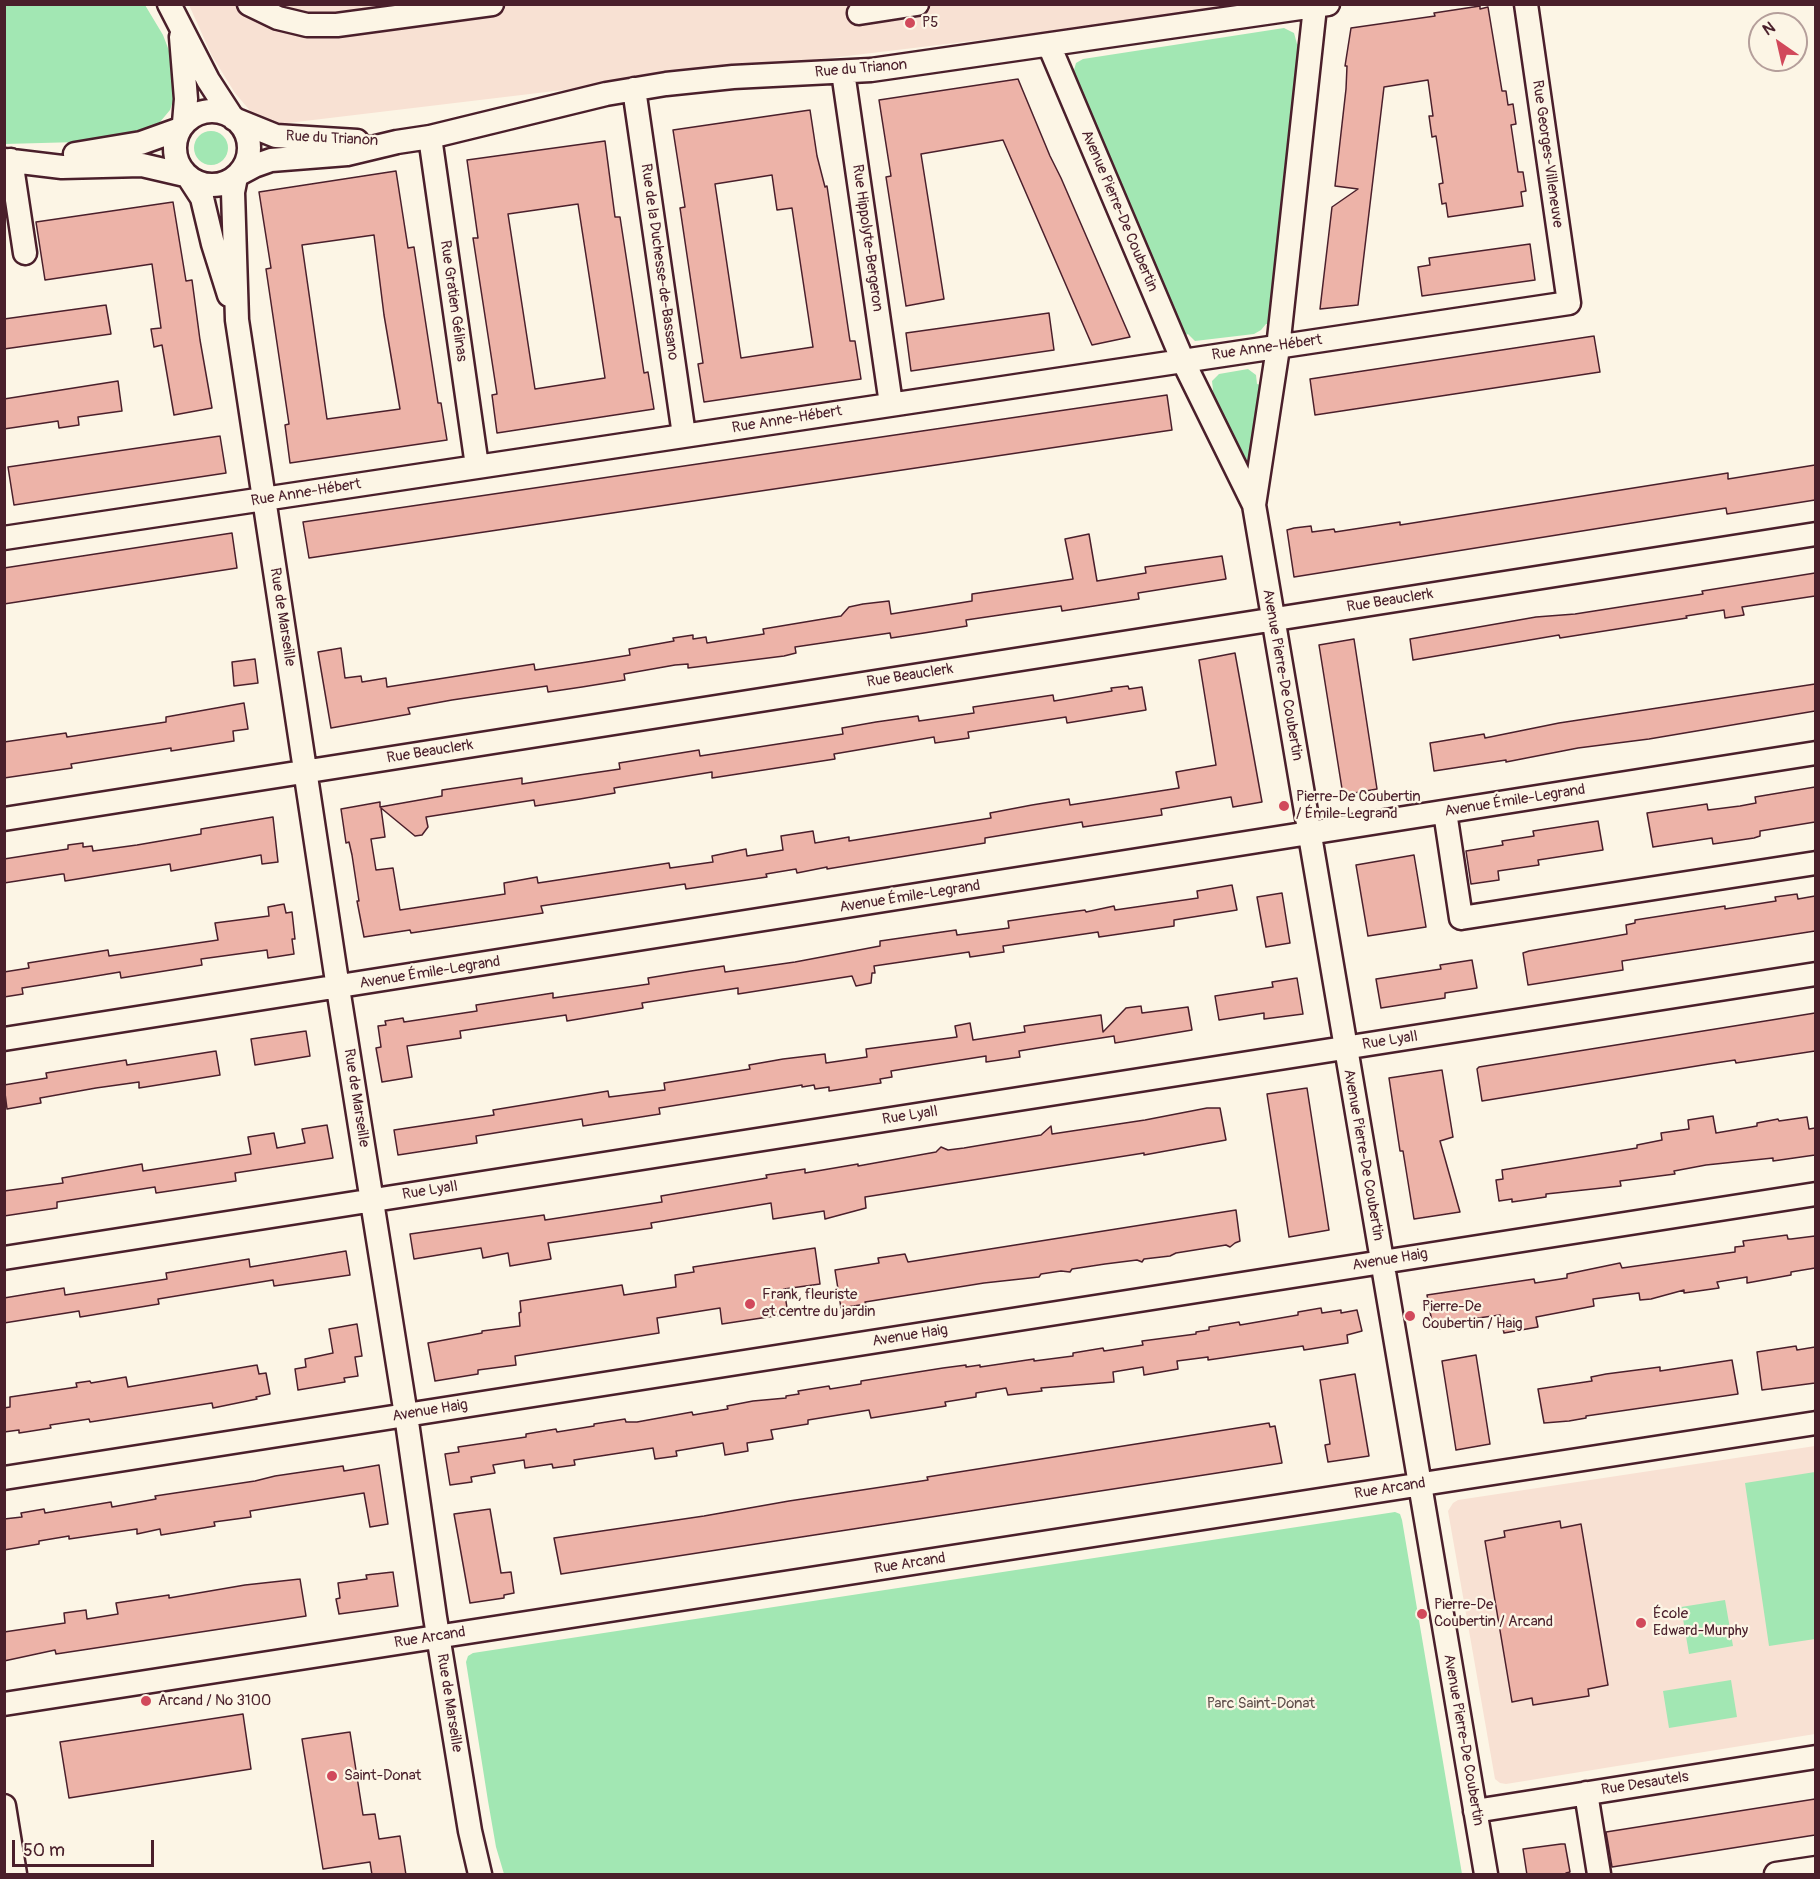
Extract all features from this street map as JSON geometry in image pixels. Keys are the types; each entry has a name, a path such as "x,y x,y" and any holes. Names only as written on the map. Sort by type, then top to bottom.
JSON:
{"street":[{"path":"249,4 278,18 308,25 337,26 492,4"},
{"path":"859,13 917,4"},
{"name":"Rue Georges-Villeneuve","path":"1526,4 1569,303"},
{"name":"Rue du Trianon","path":"237,175 272,160 347,154 634,89 734,77 871,70 1321,6"},
{"name":"Avenue Pierre-De Coubertin","path":"1254,506 1278,348 1321,6"},
{"path":"13,160 62,167 142,165 187,176 209,186 224,184 237,175 247,162 249,145 244,129 233,118 208,80 175,14"},
{"path":"175,14 186,99 175,154 187,176"},
{"name":"Avenue Pierre-De Coubertin","path":"1050,45 1183,361 1254,506 1486,1875"},
{"name":"Rue Hippolyte-Bergeron","path":"843,72 891,404"},
{"name":"Rue de la Duchesse-de-Bassano","path":"634,89 684,435"},
{"path":"13,160 100,151 141,142 182,126 191,117 207,111 225,113 233,118"},
{"name":"Rue du Trianon","path":"233,118 276,136 397,142"},
{"name":"Rue Gratien Gélinas","path":"430,137 477,465"},
{"path":"13,160 25,253"},
{"name":"Rue de Marseille","path":"237,175 233,192 237,320 338,988 406,1415 438,1637 470,1831 480,1875"},
{"name":"Rue de Marseille","path":"187,176 202,198 213,244 237,320"},
{"name":"Rue Anne-Hébert","path":"4,538 477,465 1278,348 1569,303"},
{"name":"Rue Beauclerk","path":"4,819 1815,534"},
{"name":"Avenue Émile-Legrand","path":"4,1039 1815,753"},
{"path":"1445,812 1461,918 1815,863"},
{"name":"Rue Lyall","path":"4,1258 1815,974"},
{"name":"Avenue Haig","path":"4,1478 1815,1194"},
{"name":"Rue Arcand","path":"4,1704 1815,1423"},
{"name":"Rue Desautels","path":"1475,1811 1815,1757"},
{"path":"1586,1793 1599,1875"},
{"path":"4,1806 15,1875"},
{"path":"1776,1875 1815,1868"}],"shaded area":[{"path":"189,5 1272,5 263,126 235,93 212,56"},
{"name":"École Edward-Murphy","path":"1815,1446 1815,1734 1506,1784 1495,1779 1448,1511 1453,1503 1458,1500"}],"green space":[{"path":"4,5 145,5 163,35 171,56 174,98 170,110 160,122 147,129 129,133 78,142 5,144"},
{"path":"1284,28 1294,33 1297,44 1301,45 1269,324 1254,334 1195,341 1188,334 1184,336 1071,77 1075,75 1076,63 1083,59"},
{"path":"211,131 223,136 228,148 223,160 211,165 199,160 194,148 199,136"},
{"path":"1248,369 1256,375 1257,384 1261,385 1251,477 1209,392 1213,390 1212,381 1219,374"},
{"path":"1815,1472 1815,1639 1769,1646 1745,1483"},
{"name":"Parc Saint-Donat","path":"1395,1512 1400,1514 1402,1520 1462,1874 504,1874 496,1847 466,1662 468,1656 473,1653"},
{"path":"1725,1600 1733,1646 1689,1654 1681,1607"},
{"path":"1731,1680 1737,1717 1669,1728 1663,1691"}],"building":[{"path":"1480,6 1480,9 1488,7 1502,91 1506,91 1508,105 1513,104 1516,124 1511,125 1518,172 1523,172 1526,191 1521,192 1523,206 1448,217 1446,203 1442,204 1439,184 1443,183 1436,136 1432,137 1429,116 1433,116 1428,80 1384,87 1358,305 1320,309 1332,207 1358,189 1335,186 1346,89 1347,66 1345,66 1351,28 1435,16 1434,13"},
{"path":"1018,79 1130,337 1092,345 1003,140 921,154 944,299 906,306 886,177 891,176 879,100"},
{"path":"810,110 817,156 825,187 827,186 850,341 855,341 861,379 704,402 698,364 703,363 680,208 685,207 673,130","holes":["772,175 777,210 792,208 813,347 741,358 715,184"]},
{"path":"605,141 615,217 620,217 644,373 648,372 654,409 497,433 492,395 497,394 473,238 478,238 467,160","holes":["578,204 605,378 535,389 508,214"]},
{"path":"396,171 408,248 414,247 438,403 441,403 447,440 290,463 285,425 289,424 266,269 271,268 259,192","holes":["374,235 384,315 400,409 327,419 302,245"]},
{"path":"173,202 186,281 192,280 212,408 174,415 162,345 154,347 151,329 161,328 152,264 45,280 36,222"},
{"path":"1530,244 1535,280 1422,296 1418,267 1430,265 1429,258"},
{"path":"106,305 111,334 4,349 4,319"},
{"path":"1049,313 1054,350 911,371 906,333"},
{"path":"1594,336 1600,372 1315,415 1310,379"},
{"path":"118,381 122,411 78,417 79,425 59,428 58,421 4,429 4,399"},
{"path":"1167,395 1172,430 309,558 303,522"},
{"path":"220,436 226,473 14,505 8,467"},
{"path":"1815,465 1815,500 1727,514 1726,508 1294,577 1287,530 1294,528 1311,526 1312,532 1334,529 1335,532 1400,522 1400,525 1728,473 1728,479"},
{"path":"232,533 237,568 4,604 4,568"},
{"path":"1089,534 1097,581 1146,573 1145,567 1222,556 1226,579 1138,593 1139,599 1062,611 1061,606 966,620 967,626 924,633 891,638 890,633 795,647 796,653 784,656 688,668 688,664 675,665 624,674 625,680 582,687 548,692 547,686 452,700 408,708 410,714 331,728 318,652 341,648 345,678 361,676 362,682 386,678 387,687 534,664 535,670 630,655 629,649 674,641 673,638 693,635 693,639 706,637 707,643 764,634 763,629 841,616 849,607 863,604 889,601 891,614 972,601 972,594 1073,579 1065,539"},
{"path":"1815,573 1815,596 1742,607 1744,615 1725,618 1724,610 1686,616 1687,618 1560,638 1559,635 1413,660 1410,639 1536,617 1575,614 1703,594 1702,591"},
{"path":"1354,639 1377,789 1343,795 1319,645"},
{"path":"1235,653 1262,802 1233,807 1231,797 1161,809 1162,815 1083,827 1082,822 985,838 985,843 827,869 827,867 797,873 796,869 766,874 767,877 686,889 685,884 541,906 543,913 411,933 410,930 364,937 352,855 349,842 346,843 341,809 380,802 380,807 442,796 442,790 522,778 522,784 620,769 619,763 699,750 700,756 843,734 842,728 876,722 918,716 919,721 974,713 973,707 1053,695 1054,701 1128,686 1129,689 1142,687 1146,710 1067,723 1066,717 968,732 969,738 935,743 934,737 834,754 835,759 712,778 712,772 614,788 615,793 535,806 534,800 426,817 428,827 422,835 415,836 381,808 385,837 371,839 376,870 393,868 400,910 505,894 504,883 537,877 538,883 669,863 670,868 713,862 712,856 746,849 747,856 783,850 781,836 813,831 815,843 849,837 849,841 991,818 990,813 1069,799 1070,805 1179,788 1176,772 1216,765 1199,660"},
{"path":"255,659 258,683 234,686 232,662"},
{"path":"1815,684 1815,711 1649,739 1578,748 1506,762 1506,760 1434,771 1430,743 1484,734 1485,738 1559,723"},
{"path":"244,703 248,729 233,731 234,741 171,751 171,748 71,764 72,768 4,778 4,742 66,733 67,737 166,722 166,717"},
{"path":"1815,787 1815,822 1760,831 1760,836 1754,838 1713,844 1712,838 1653,847 1647,813 1707,804 1708,810 1740,806 1756,803 1755,797"},
{"path":"273,817 278,862 262,864 261,855 171,871 170,864 65,881 64,874 62,874 4,883 4,859 68,849 68,845 83,843 83,847 92,846 93,851 137,845 201,834 201,829"},
{"path":"1598,821 1603,850 1538,860 1539,865 1498,871 1499,880 1471,884 1466,851 1503,845 1502,841 1534,836 1533,831"},
{"path":"1414,855 1426,927 1368,936 1356,865"},
{"path":"1232,885 1237,910 1174,920 1174,926 1099,937 1098,932 1003,946 1004,952 970,957 969,952 874,966 875,973 872,973 871,983 856,986 852,976 738,994 738,988 642,1003 643,1008 567,1021 566,1015 460,1031 461,1038 407,1046 412,1077 382,1082 376,1048 381,1047 378,1026 386,1025 385,1021 403,1018 404,1022 477,1011 476,1005 553,993 553,998 649,984 648,978 724,966 725,972 795,962 880,946 880,941 956,930 957,935 1009,928 1008,921 1085,910 1086,912 1114,906 1115,910 1198,898 1197,891"},
{"path":"1282,893 1290,943 1266,947 1257,897"},
{"path":"1797,894 1798,899 1815,896 1815,931 1622,961 1623,970 1528,985 1523,953 1627,934 1626,925 1635,923 1635,920 1725,906 1725,909 1776,901 1775,897"},
{"path":"284,904 286,913 292,912 294,954 268,958 267,950 201,959 202,965 121,978 120,972 22,988 23,994 4,997 4,972 29,968 28,963 108,950 109,956 218,940 215,923 269,916 268,907"},
{"path":"1472,960 1477,988 1445,993 1445,998 1381,1008 1376,979 1441,969 1440,965"},
{"path":"1297,978 1303,1014 1264,1019 1264,1013 1219,1020 1215,996 1273,987 1272,982"},
{"path":"1141,1006 1142,1013 1188,1007 1192,1030 1115,1043 1114,1036 1019,1051 1020,1057 986,1062 986,1056 891,1071 892,1077 880,1079 881,1083 829,1091 829,1087 815,1089 814,1085 802,1087 802,1085 659,1108 660,1114 583,1126 582,1119 476,1136 477,1143 398,1155 394,1130 494,1115 493,1110 608,1091 609,1097 665,1090 664,1083 750,1069 749,1065 783,1059 825,1054 826,1063 867,1057 866,1049 957,1037 955,1026 970,1023 973,1040 1025,1032 1024,1026 1101,1015 1103,1032 1126,1008"},
{"path":"1815,1013 1815,1051 1736,1063 1735,1060 1482,1101 1477,1069 1479,1067"},
{"path":"306,1031 310,1056 255,1065 251,1039"},
{"path":"216,1051 220,1075 139,1088 139,1082 96,1088 40,1098 41,1103 7,1109 4,1085 47,1078 46,1073 126,1060 127,1065"},
{"path":"1442,1070 1453,1137 1440,1141 1460,1212 1414,1219 1403,1151 1400,1151 1389,1078"},
{"path":"1307,1088 1329,1230 1289,1237 1267,1094"},
{"path":"1207,1108 1220,1108 1226,1140 1144,1155 1144,1153 865,1197 866,1208 825,1219 824,1211 773,1219 771,1203 651,1223 652,1228 548,1243 551,1259 510,1266 508,1253 483,1258 481,1248 414,1259 410,1234 544,1215 545,1220 662,1202 661,1196 767,1178 766,1175 805,1169 805,1173 858,1164 858,1166 936,1152 941,1147 948,1150 1041,1135 1051,1126 1052,1134"},
{"path":"1713,1116 1716,1133 1757,1126 1757,1123 1778,1119 1779,1121 1807,1117 1809,1129 1815,1128 1815,1155 1773,1161 1773,1158 1706,1165 1674,1171 1675,1174 1620,1181 1621,1186 1546,1194 1546,1197 1512,1202 1512,1199 1499,1201 1496,1180 1503,1179 1502,1170 1637,1148 1637,1145 1662,1140 1661,1133 1689,1129 1688,1120"},
{"path":"327,1125 333,1158 235,1173 236,1181 156,1193 155,1187 57,1202 57,1208 4,1216 4,1191 63,1183 62,1178 142,1164 143,1171 251,1154 248,1137 274,1133 277,1148 305,1143 302,1129"},
{"path":"1236,1210 1240,1241 1230,1247 1226,1245 1176,1253 1170,1256 1144,1259 1142,1262 1137,1260 1072,1269 1070,1272 1041,1274 1039,1277 984,1283 841,1308 835,1270 879,1263 878,1258 905,1254 908,1262"},
{"path":"1787,1235 1788,1239 1815,1236 1815,1268 1747,1283 1747,1277 1717,1282 1719,1288 1684,1293 1684,1290 1651,1299 1640,1300 1639,1293 1593,1299 1594,1306 1536,1317 1538,1327 1504,1333 1500,1315 1456,1321 1456,1327 1440,1329 1439,1321 1432,1322 1427,1295 1534,1279 1535,1283 1567,1278 1567,1274 1620,1263 1622,1268 1735,1252 1735,1247 1744,1246 1743,1241"},
{"path":"815,1248 820,1284 784,1289 788,1314 722,1324 720,1308 657,1318 659,1333 515,1356 516,1365 478,1370 478,1374 435,1381 428,1343 482,1333 482,1331 520,1326 520,1301 622,1285 624,1295 676,1287 675,1275 694,1272 693,1267"},
{"path":"346,1251 350,1275 274,1286 273,1280 158,1299 159,1304 80,1317 79,1311 4,1323 4,1298 64,1288 65,1295 167,1279 166,1273 249,1259 250,1267"},
{"path":"1321,1308 1322,1313 1357,1310 1362,1331 1347,1335 1348,1343 1304,1350 1303,1346 1208,1360 1208,1357 1177,1361 1178,1369 1144,1375 1143,1367 1113,1372 1114,1382 1041,1388 1042,1391 1008,1395 1006,1388 976,1393 976,1397 945,1402 946,1406 871,1418 869,1410 808,1420 808,1424 771,1430 773,1439 747,1443 748,1451 725,1455 723,1443 676,1451 677,1456 655,1459 653,1448 574,1460 575,1465 553,1468 552,1464 525,1468 524,1460 493,1465 495,1473 471,1477 472,1482 450,1485 445,1454 459,1452 458,1447 625,1419 626,1422 637,1422 692,1412 693,1415 728,1409 727,1406 753,1401 786,1398 786,1396 799,1394 798,1391 829,1386 830,1389 861,1384 861,1381 943,1368 966,1365 966,1367 980,1365 980,1367 1034,1359 1034,1361 1073,1356 1073,1353 1103,1348 1104,1351 1143,1345 1142,1341 1196,1334 1196,1332 1209,1330 1209,1327 1239,1322 1240,1325 1298,1315 1298,1312"},
{"path":"357,1324 362,1356 355,1357 358,1376 344,1378 345,1382 298,1390 295,1369 306,1367 305,1359 333,1353 329,1329"},
{"path":"1796,1346 1797,1350 1815,1347 1815,1383 1762,1390 1757,1352"},
{"path":"1476,1355 1490,1444 1456,1450 1442,1361"},
{"path":"1732,1360 1738,1394 1544,1423 1538,1389 1592,1381 1591,1377 1606,1374 1660,1367 1660,1371"},
{"path":"257,1365 259,1374 266,1373 270,1394 256,1397 257,1399 213,1408 212,1403 90,1422 89,1419 50,1425 51,1428 19,1433 19,1430 4,1432 4,1408 10,1407 10,1397 77,1387 76,1383 90,1381 91,1383 126,1377 128,1387"},
{"path":"1355,1374 1369,1456 1328,1462 1325,1445 1330,1444 1320,1380"},
{"path":"1269,1423 1270,1427 1275,1426 1282,1463 561,1574 554,1538 928,1480 927,1477"},
{"path":"379,1465 388,1524 370,1527 364,1493 250,1511 251,1517 214,1522 215,1526 161,1535 160,1529 137,1534 137,1529 69,1539 69,1536 4,1550 4,1519 22,1517 21,1513 44,1509 45,1513 111,1502 112,1507 156,1499 155,1496 275,1476 343,1466 344,1471"},
{"path":"490,1509 501,1573 511,1572 514,1593 504,1595 504,1598 470,1603 454,1514"},
{"path":"1560,1521 1561,1528 1581,1524 1608,1685 1588,1689 1589,1696 1533,1705 1532,1698 1512,1702 1485,1541 1505,1537 1504,1531"},
{"path":"393,1572 398,1606 339,1614 336,1599 340,1598 338,1583 367,1579 366,1575"},
{"path":"300,1579 306,1616 56,1654 55,1650 4,1661 4,1632 65,1623 64,1613 86,1610 87,1619 118,1614 116,1603 169,1595 169,1598 245,1585"},
{"path":"243,1714 251,1769 69,1798 60,1742"},
{"name":"Saint-Donat","path":"350,1732 363,1815 375,1814 379,1839 400,1836 406,1875 372,1875 370,1862 323,1869 302,1739"},
{"path":"1815,1799 1815,1835 1612,1867 1606,1832"},
{"path":"1565,1844 1570,1872 1566,1875 1527,1875 1523,1849"}],"place":[{"name":"P5","path":"910,23"},
{"name":"Pierre-De Coubertin / Émile-Legrand","path":"1284,806"},
{"name":"Frank, fleuriste et centre du jardin","path":"750,1304"},
{"name":"Pierre-De Coubertin / Haig","path":"1410,1316"},
{"name":"Pierre-De Coubertin / Arcand","path":"1422,1614"},
{"name":"École Edward-Murphy","path":"1641,1623"},
{"name":"Arcand / No 3100","path":"146,1701"},
{"name":"Saint-Donat","path":"332,1776"}]}
